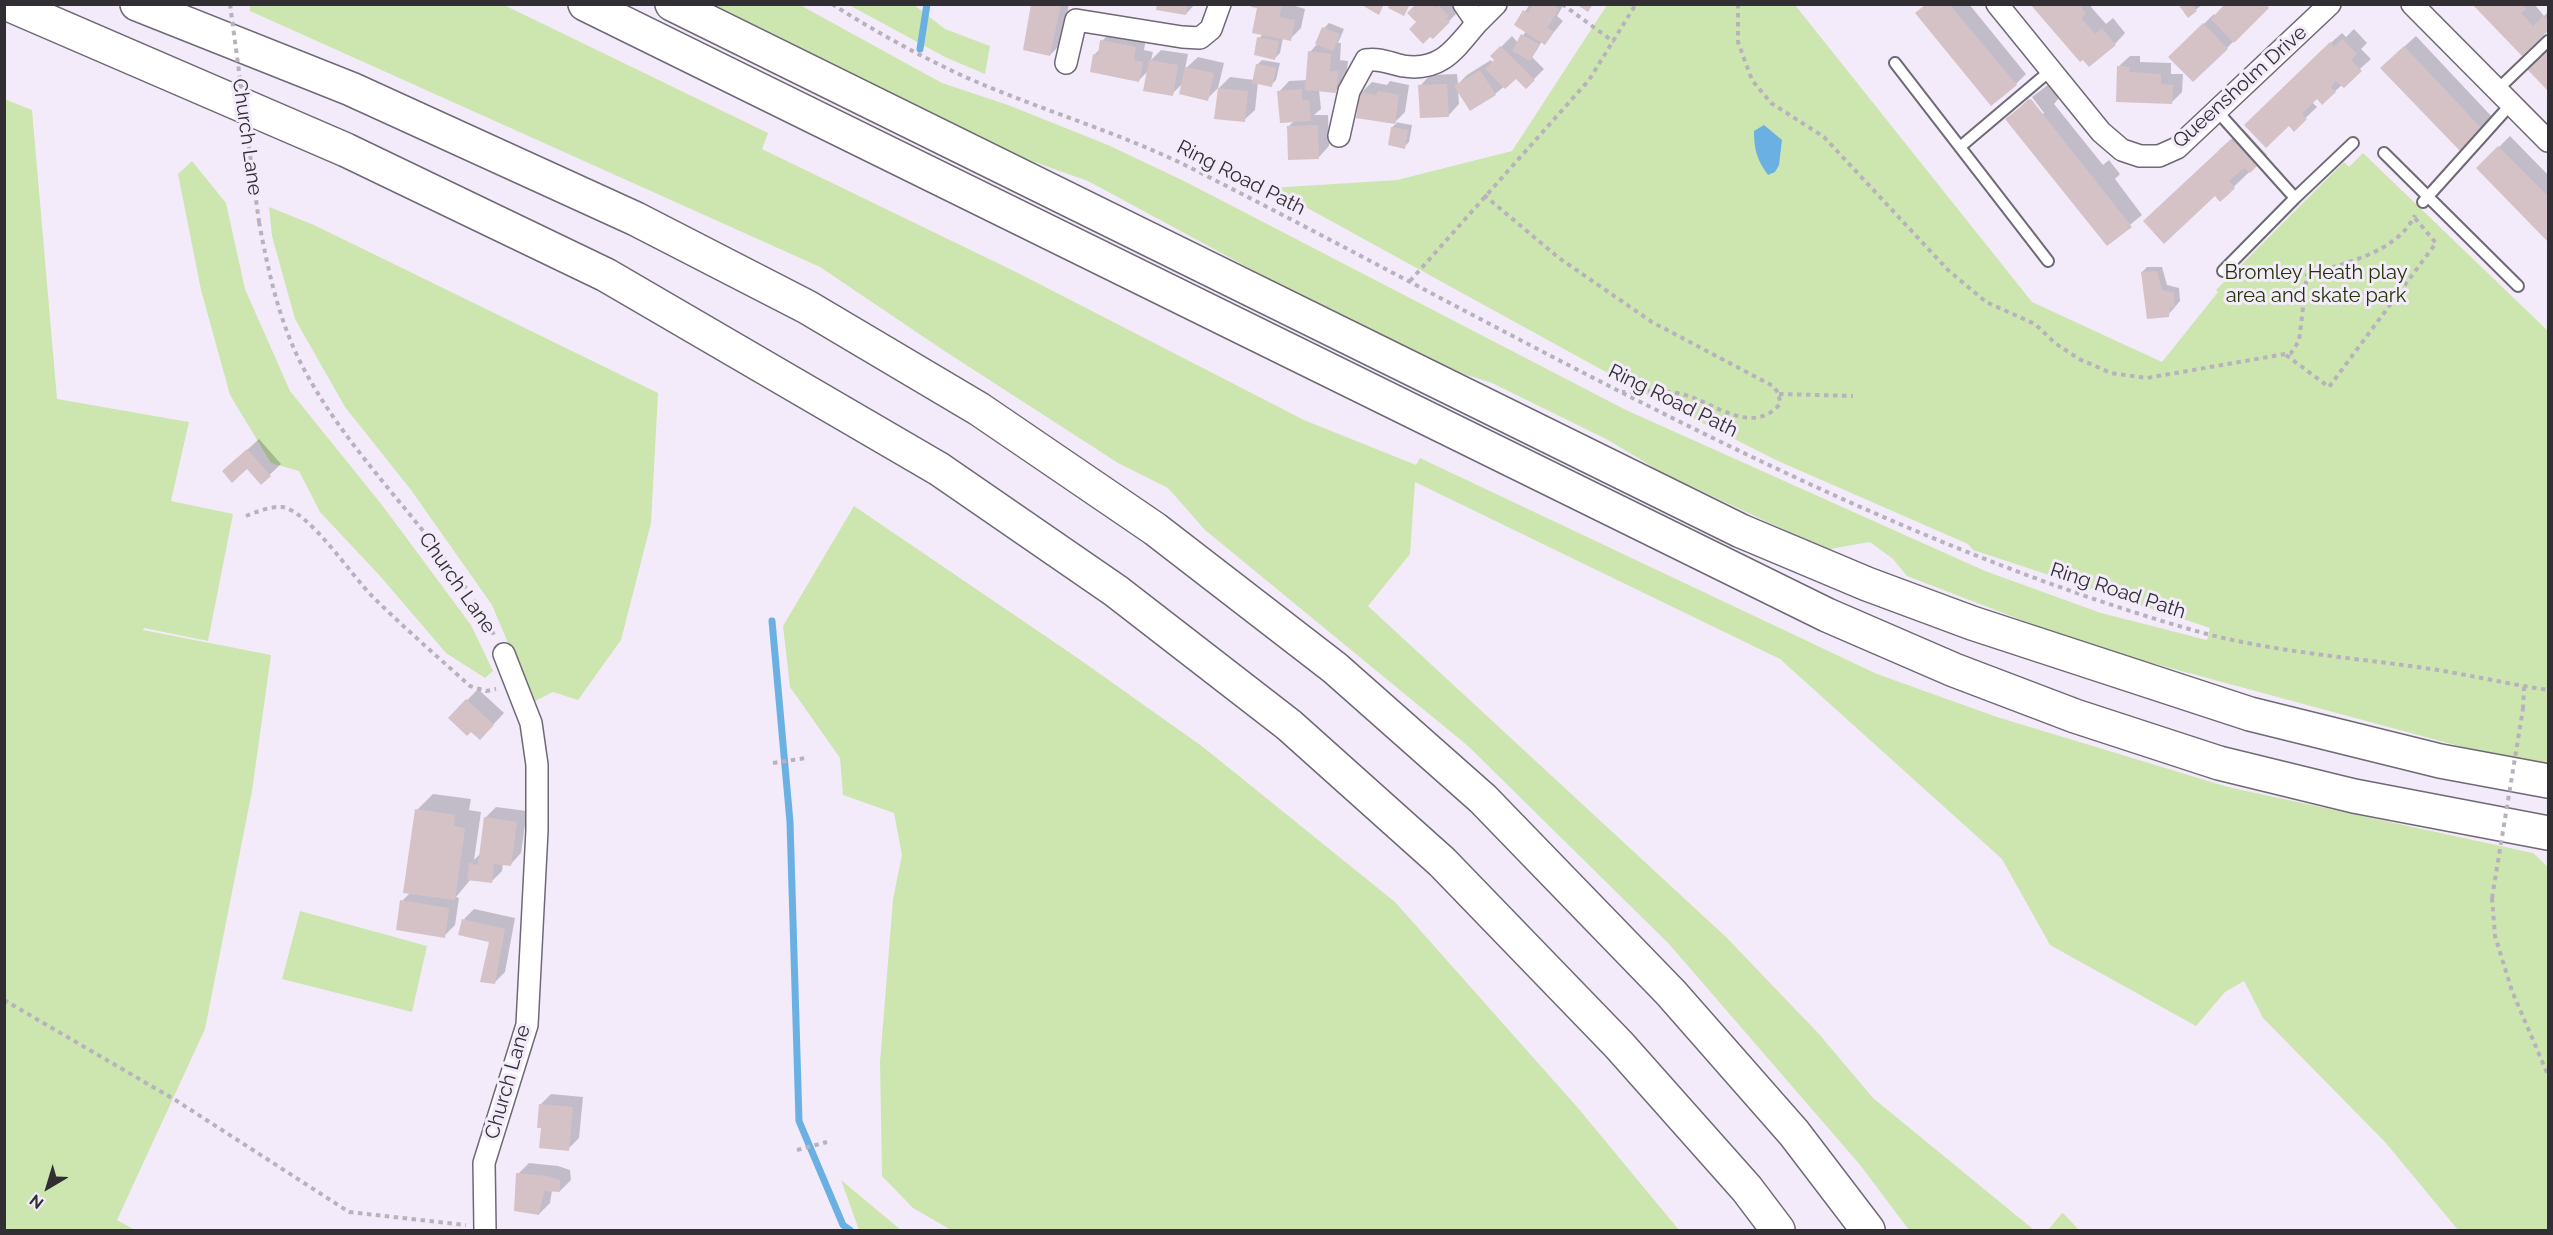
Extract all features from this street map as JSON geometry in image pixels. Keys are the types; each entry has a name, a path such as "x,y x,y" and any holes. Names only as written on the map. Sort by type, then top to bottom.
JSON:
{"highway":[{"path":"8,4 346,150 606,274 939,469 1116,591 1288,725 1442,862 1619,1045 1747,1189 1778,1230"},
{"path":"137,4 351,89 636,219 807,307 979,409 1155,529 1335,668 1483,799 1671,993 1794,1133 1868,1230"},
{"path":"585,4 1816,610 1954,670 2075,716 2219,763 2354,796 2547,835"},
{"path":"672,4 1741,531 1867,584 1972,623 2250,714 2440,761 2548,781"}],"street":[{"path":"1066,63 1077,12 1182,37 1200,38 1211,29 1220,4"},
{"path":"1464,4 1477,23"},
{"path":"1340,136 1349,91 1366,60 1377,58 1403,66 1425,67 1448,57 1496,4"},
{"name":"Queensholm Drive","path":"2003,7 2050,70 2101,132 2122,150 2140,156 2159,156 2177,148 2330,4"},
{"path":"2412,4 2548,141"},
{"name":"Church Lane","path":"485,1220 484,1163 527,1024 537,830 537,765 531,723 504,654"}],"lane":[{"path":"2426,199 2548,41"},
{"path":"1895,63 2048,261"},
{"path":"1960,147 2050,70"},
{"path":"2217,111 2295,198"},
{"path":"2223,271 2353,143"},
{"path":"2384,153 2426,199 2518,286"}],"path":[{"name":"Church Lane","path":"230,4 259,222 279,310 306,373 326,406 468,591 504,654"},
{"name":"Ring Road Path","path":"832,4 878,33 963,76 1182,164 1410,281 1620,393 1861,507 2022,575 2196,631 2263,646 2449,671 2548,690"},
{"path":"1562,4 1614,42"},
{"path":"1410,281 1484,195 1589,80 1636,4"},
{"path":"1738,4 1738,42 1752,80 1772,103 1824,137 1948,270 1986,302 2035,324 2055,343 2079,359 2111,373 2147,378 2289,354 2299,342 2307,275 2387,245 2409,228 2426,199"},
{"path":"1484,195 1559,258 1652,322 1773,386 1779,394 1780,404 1772,414 1751,419 1737,417 1682,394 1654,391 1620,393"},
{"path":"2289,354 2329,387 2436,243 2414,217"},
{"path":"1779,394 1853,396"},
{"path":"246,516 258,511 282,507 302,518 338,554 371,595 470,686 486,691 516,682"},
{"path":"2524,687 2523,709 2492,898 2495,936 2512,991 2548,1075"},
{"path":"773,763 806,758"},
{"path":"4,1000 177,1101 349,1212 469,1226 485,1220"},
{"path":"797,1150 827,1142"}],"green space":[{"path":"250,5 504,5 768,133 762,149 1018,273 1304,420 1416,465 1420,458 1877,674 1997,717 2228,787 2533,853 2548,867 2548,1230 2458,1230 2385,1142 2263,1018 2244,981 2225,992 2196,1026 2050,945 2002,859 1780,659 1415,482 1410,554 1368,606 1726,937 1819,1034 1873,1098 2034,1230 1909,1230 1861,1166 1669,944 1468,746 1205,530 1168,488 1118,463 820,267 250,11"},
{"name":"Bromley Heath play area and skate park","path":"705,5 800,5 942,83 1008,105 1108,145 1184,181 1626,410 1985,571 2101,613 2207,640 2210,628 1973,550 1968,544 1778,461 1655,399 1271,188 1397,180 1512,151 1607,5 1795,5 2032,302 2162,362 2218,292 2216,290 2344,162 2349,167 2363,153 2548,331 2548,764 2503,758 2089,646 1907,576 1893,559 1870,542 1830,549 1804,539 1663,473 1608,440 1492,383 1439,366 1373,335 1088,181 1026,159 975,137"},
{"path":"849,5 914,5 945,29 990,46 985,74 945,57"},
{"path":"4,99 32,110 57,399 189,422 171,501 233,514 208,641 144,628 143,630 271,655 252,791 205,1029 117,1220 135,1230 5,1230"},
{"path":"192,161 226,203 245,289 290,391 382,505 471,625 493,671 485,678 446,653 380,576 320,512 299,471 271,463 230,395 201,290 178,174"},
{"path":"269,207 314,225 658,393 651,523 621,640 578,700 553,692 533,702 492,605 411,490 345,407 295,319 272,236"},
{"path":"854,506 1079,659 1203,747 1395,902 1578,1108 1679,1230 951,1230 913,1208 882,1176 880,1062 893,899 902,855 894,813 843,795 840,758 790,687 783,626"},
{"path":"300,911 427,946 412,1012 282,979"},
{"path":"841,1180 901,1230 859,1230"},
{"path":"2063,1213 2079,1230 2048,1230"}],"water":[{"path":"1764,125 1782,140 1779,165 1775,172 1768,175 1757,155 1754,138 1754,131"}],"building":[{"path":"1031,4 1061,4 1050,56 1023,50"},
{"path":"1157,4 1188,4 1186,15 1156,10"},
{"path":"1252,4 1282,4 1279,17 1295,20 1291,41 1252,33 1257,8 1251,7"},
{"path":"1360,4 1384,4 1379,15"},
{"path":"1390,4 1410,4 1404,16 1388,8"},
{"path":"1416,4 1433,4 1436,8 1439,6 1449,16 1446,19 1450,22 1433,39 1430,37 1423,44 1409,29 1416,22 1407,13"},
{"path":"1533,4 1552,4 1559,9 1547,28 1554,32 1545,45 1514,25 1523,10 1528,13"},
{"path":"1576,4 1593,4 1588,12"},
{"path":"1926,4 1949,4 2017,85 1991,106 1915,13"},
{"path":"2030,4 2072,4 2074,7 2079,4 2086,14 2081,18 2095,34 2102,28 2116,45 2089,67 2083,60 2080,62"},
{"path":"2178,4 2192,4 2197,11 2188,18"},
{"path":"2225,4 2265,4 2269,8 2234,43 2211,19"},
{"path":"2472,4 2522,4 2526,9 2521,13 2533,26 2543,16 2548,21 2548,31 2522,56"},
{"path":"2203,23 2228,49 2193,82 2168,57"},
{"path":"1322,27 1340,34 1333,51 1315,44"},
{"path":"1521,34 1540,45 1530,61 1512,51"},
{"path":"1257,37 1279,41 1275,60 1254,55"},
{"path":"2342,39 2357,54 2351,60 2362,71 2344,88 2336,81 2331,87 2336,92 2322,105 2317,99 2302,114 2307,119 2294,132 2289,126 2266,148 2244,125 2330,42 2334,47"},
{"path":"1100,40 1136,47 1134,60 1143,62 1139,82 1090,72 1093,54 1098,55"},
{"path":"1500,46 1535,80 1526,89 1516,79 1505,89 1485,69 1494,60 1490,56"},
{"path":"2404,46 2483,130 2461,152 2380,68"},
{"path":"2548,46 2548,91 2526,68"},
{"path":"1308,51 1331,54 1330,71 1338,71 1336,93 1305,90"},
{"path":"1149,60 1178,65 1173,96 1143,91"},
{"path":"1256,64 1276,68 1272,87 1252,83"},
{"path":"2117,66 2130,67 2129,72 2161,74 2161,84 2173,85 2172,104 2116,102"},
{"path":"1185,67 1214,73 1208,101 1179,94"},
{"path":"1480,70 1496,95 1470,111 1454,86"},
{"path":"1447,84 1449,117 1420,118 1418,85"},
{"path":"1218,88 1248,91 1245,122 1214,119"},
{"path":"1302,89 1302,100 1309,100 1311,121 1280,123 1277,91"},
{"path":"1378,91 1399,95 1395,124 1356,118 1360,92 1376,95"},
{"path":"2031,99 2132,227 2107,246 2005,119"},
{"path":"1318,125 1319,159 1288,160 1287,126"},
{"path":"1391,127 1408,130 1405,149 1388,145"},
{"path":"2231,139 2257,166 2250,173 2244,168 2229,181 2235,188 2228,195 2220,202 2215,196 2164,244 2143,221"},
{"path":"2498,146 2548,196 2548,242 2476,168"},
{"path":"2157,271 2162,290 2174,293 2175,308 2170,308 2169,317 2147,319 2141,272"},
{"path":"247,449 271,476 261,485 247,469 232,483 222,471"},
{"path":"466,699 494,725 480,740 471,732 467,736 448,718"},
{"path":"415,809 455,815 454,826 465,828 455,900 403,893"},
{"path":"484,817 517,822 511,866 494,864 492,883 467,880 469,863 478,865"},
{"path":"400,900 449,908 445,938 396,930"},
{"path":"462,919 505,929 495,984 480,982 489,942 458,935"},
{"path":"539,1104 573,1107 569,1151 539,1148 541,1128 537,1128"},
{"path":"516,1173 547,1176 560,1180 560,1192 544,1191 539,1215 514,1211"}],"waterway":[{"path":"920,49 927,4"},
{"path":"772,621 790,822 799,1121 843,1225 850,1230"}]}
